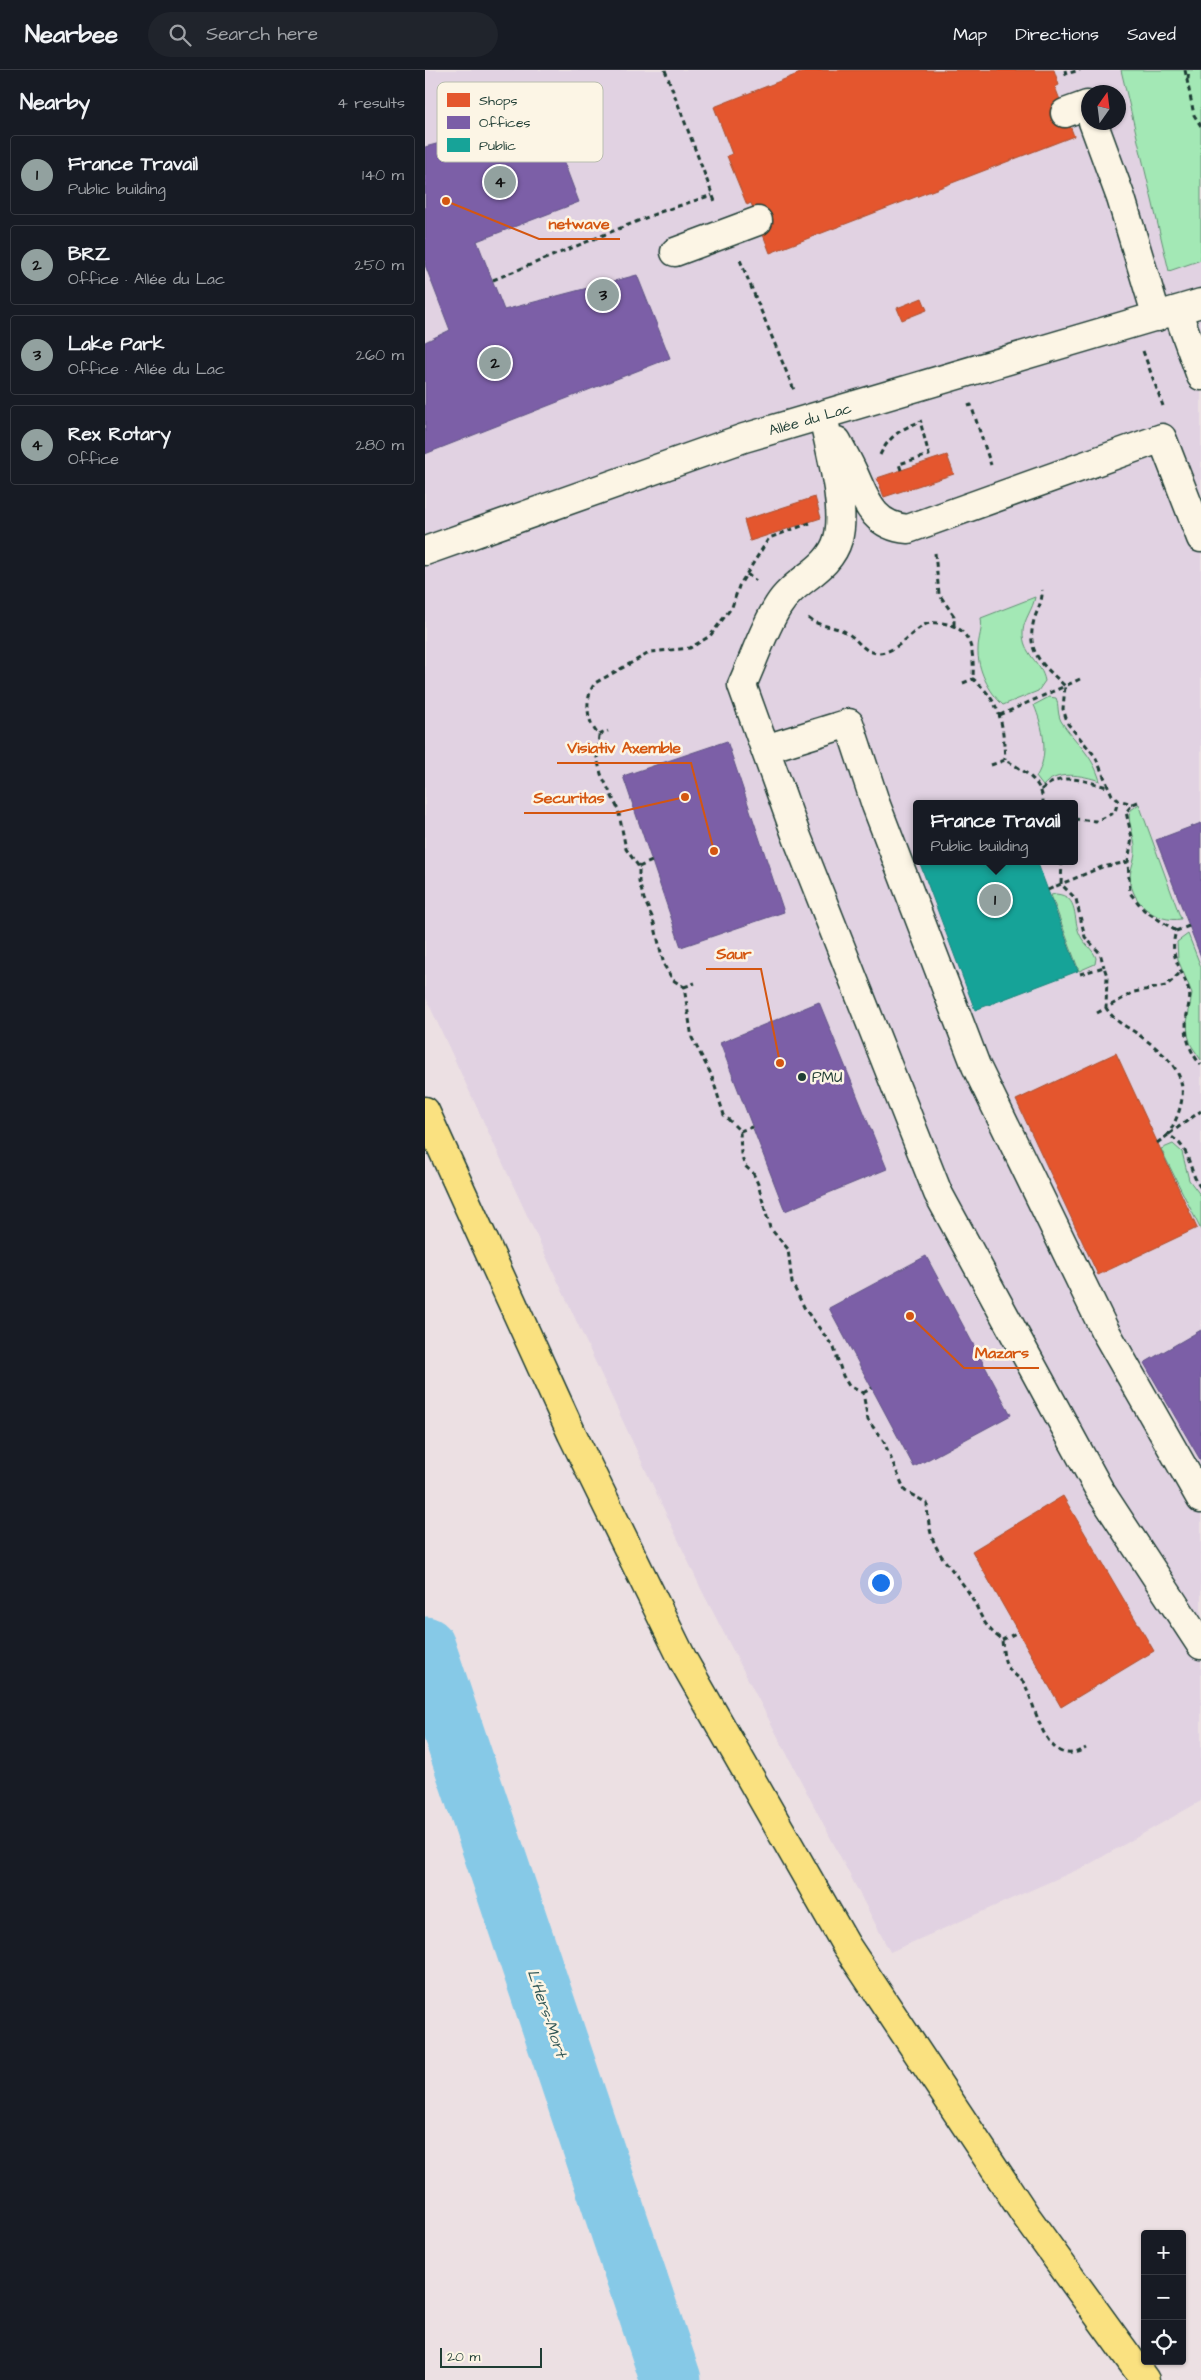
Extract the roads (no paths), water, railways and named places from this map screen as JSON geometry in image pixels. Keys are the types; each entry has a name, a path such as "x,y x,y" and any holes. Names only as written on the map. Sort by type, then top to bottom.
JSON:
{"main road":[{"path":"425,1111 572,1434 683,1660 846,1945 1026,2216 1145,2380"}],"street":[{"path":"1096,130 1121,198 1168,313 1201,376"},
{"path":"675,252 758,222"},
{"name":"Allée du Lac","path":"425,550 745,438 1168,313"},
{"path":"823,415 869,506 882,522 897,528 908,529 924,524 1163,438 1201,538"},
{"path":"823,415 838,495 841,522 838,537 830,558 778,605 742,685 795,832 939,1193 1100,1491 1201,1645"},
{"path":"765,749 849,723 876,805 976,1066 1105,1329 1201,1499"}],"waterway":[{"name":"L'Hers-Mort","path":"425,1647 671,2380"}],"place":[{"name":"Rex Rotary","path":"500,182"},
{"name":"netwave","path":"446,201"},
{"name":"Lake Park","path":"603,295"},
{"name":"BRZ","path":"495,363"},
{"name":"Securitas","path":"685,797"},
{"name":"Visiativ Axemble","path":"714,851"},
{"name":"France Travail","path":"995,900"},
{"name":"Saur","path":"780,1063"},
{"name":"PMU","path":"802,1077"},
{"name":"Mazars","path":"910,1316"}]}
